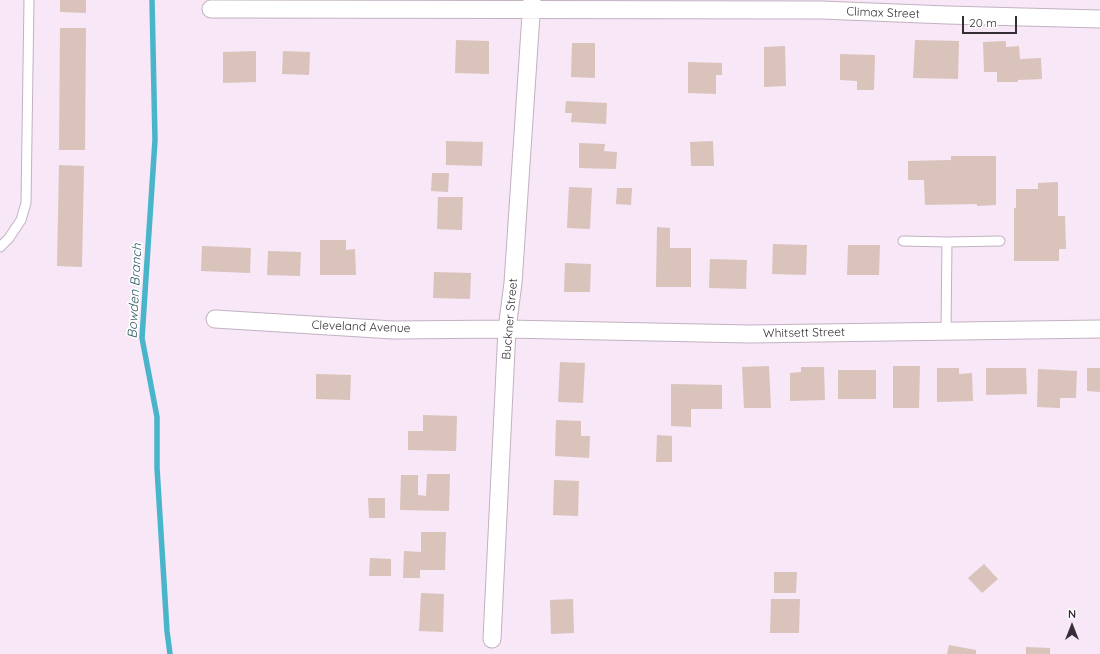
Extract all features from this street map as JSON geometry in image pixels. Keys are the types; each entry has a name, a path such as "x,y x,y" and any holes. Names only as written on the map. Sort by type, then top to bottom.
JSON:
{"street":[{"name":"Climax Street","path":"211,9 531,5 821,10 1100,19"},
{"name":"Buckner Street","path":"492,639 507,329 513,284 531,5"},
{"name":"Cleveland Avenue","path":"215,319 393,330 507,329"},
{"name":"Whitsett Street","path":"507,329 750,334 1100,329"}],"lane":[{"path":"0,247 21,220 26,203 29,0"},
{"path":"903,241 1000,241"},
{"path":"946,242 946,331"}],"building":[{"path":"60,0 86,0 86,13 60,12"},
{"path":"60,28 86,28 85,150 59,150"},
{"path":"456,40 489,41 489,74 455,73"},
{"path":"915,40 959,41 958,79 913,78"},
{"path":"1006,41 1006,47 1019,46 1020,59 1041,58 1042,79 1018,80 1018,82 997,82 997,72 984,72 983,42"},
{"path":"572,43 595,43 595,78 571,77"},
{"path":"785,46 786,86 764,87 764,47"},
{"path":"256,51 256,82 223,83 223,52"},
{"path":"283,51 310,52 309,75 282,74"},
{"path":"840,54 875,55 874,90 857,90 857,81 840,80"},
{"path":"688,62 722,63 722,75 716,75 716,94 688,93"},
{"path":"566,101 607,103 606,124 571,122 572,113 565,113"},
{"path":"446,141 483,142 482,166 446,165"},
{"path":"713,141 714,166 691,166 690,142"},
{"path":"579,143 605,144 604,151 617,152 616,169 579,168"},
{"path":"951,156 996,156 996,205 925,205 924,180 908,180 908,161 951,160"},
{"path":"59,165 84,166 82,267 57,266"},
{"path":"432,173 449,173 448,192 431,191"},
{"path":"1058,182 1058,216 1065,216 1066,249 1059,249 1059,261 1014,261 1014,208 1016,208 1016,189 1038,189 1038,183"},
{"path":"569,187 592,188 590,229 567,228"},
{"path":"617,188 632,188 631,205 616,204"},
{"path":"438,197 463,197 462,230 437,229"},
{"path":"657,227 670,228 670,248 691,248 691,287 656,287"},
{"path":"320,240 346,240 346,250 355,249 356,275 320,275"},
{"path":"773,244 807,245 806,275 772,274"},
{"path":"848,245 880,245 879,275 847,275"},
{"path":"202,246 251,248 250,273 201,271"},
{"path":"268,251 301,252 300,276 267,275"},
{"path":"710,259 747,260 746,289 709,288"},
{"path":"565,263 591,264 590,292 564,292"},
{"path":"434,272 471,273 470,299 433,298"},
{"path":"560,362 585,363 583,403 558,402"},
{"path":"769,366 771,408 744,408 742,367"},
{"path":"893,366 920,366 919,408 893,408"},
{"path":"801,367 824,367 825,400 790,401 790,373 801,372"},
{"path":"937,368 959,368 959,374 972,373 973,401 937,402"},
{"path":"986,368 1026,368 1027,394 986,395"},
{"path":"1087,368 1100,368 1100,392 1087,391"},
{"path":"1038,369 1077,371 1076,398 1060,398 1060,408 1037,407"},
{"path":"838,370 876,370 876,399 838,399"},
{"path":"316,374 351,375 350,400 316,399"},
{"path":"671,384 722,385 722,409 691,409 691,427 671,426"},
{"path":"423,415 457,416 456,451 408,450 408,431 423,431"},
{"path":"556,420 581,421 581,436 590,436 589,458 555,456"},
{"path":"657,435 672,436 672,462 656,462"},
{"path":"427,474 450,474 449,511 400,510 401,475 418,475 418,495 426,496"},
{"path":"554,480 579,481 578,516 553,515"},
{"path":"368,498 385,498 385,518 369,518"},
{"path":"421,532 446,532 445,570 420,570 420,578 403,578 404,551 421,552"},
{"path":"370,558 391,559 391,576 369,576"},
{"path":"984,564 998,579 982,593 968,578"},
{"path":"774,572 797,572 796,593 774,593"},
{"path":"421,593 444,594 443,632 419,631"},
{"path":"573,599 574,633 551,634 550,600"},
{"path":"771,599 800,599 799,633 770,633"},
{"path":"949,645 976,650 976,654 947,654"},
{"path":"1026,647 1050,648 1050,654 1026,654"}],"waterway":[{"name":"Bowden Branch","path":"152,0 155,140 142,338 157,417 157,468 167,631 170,654"}]}
